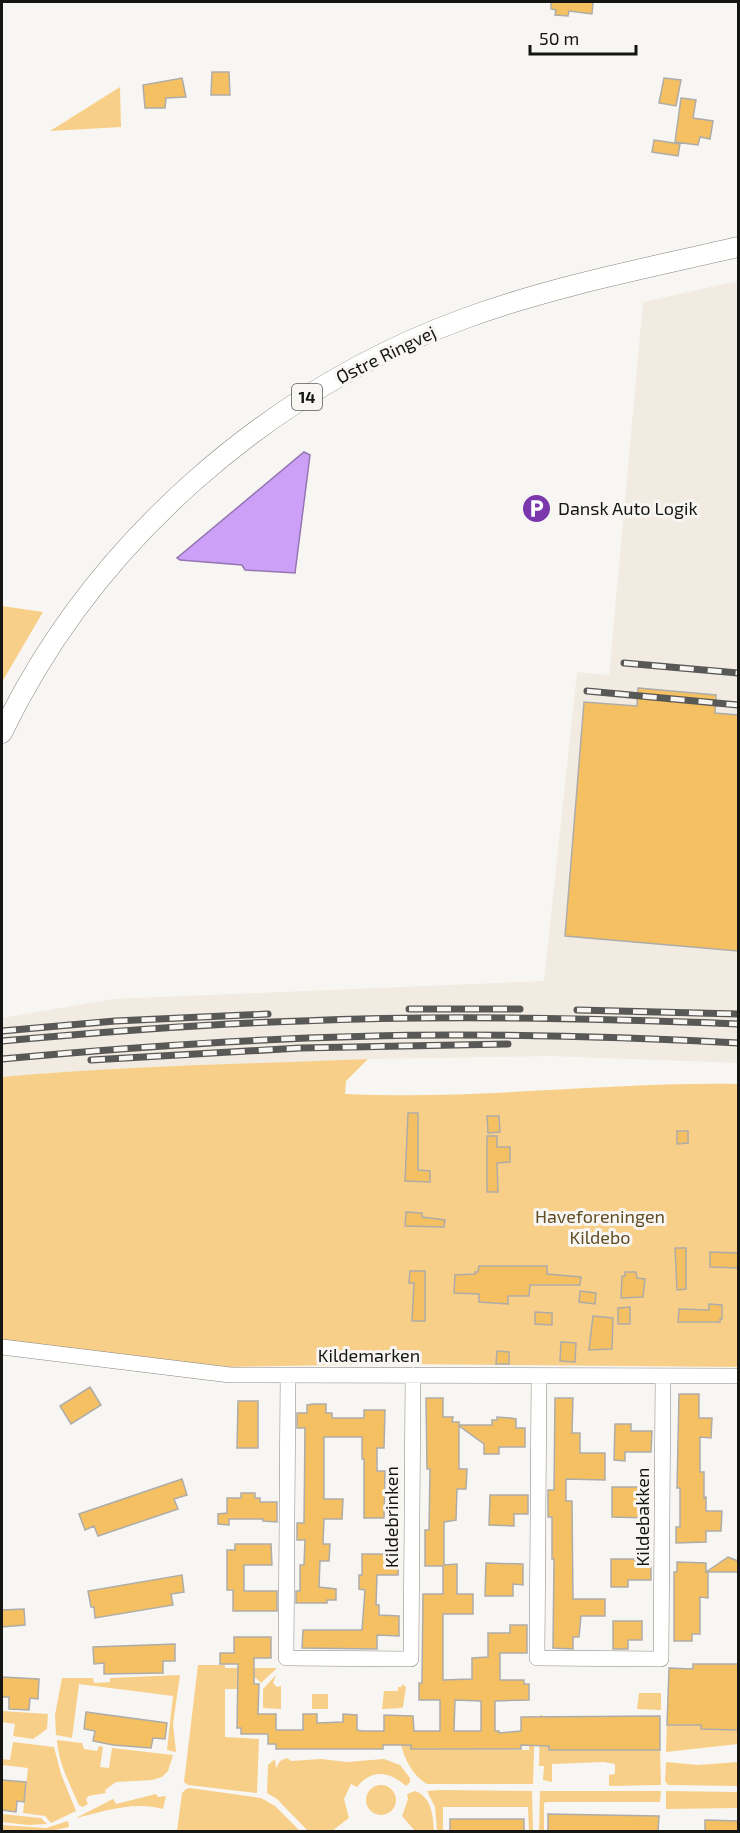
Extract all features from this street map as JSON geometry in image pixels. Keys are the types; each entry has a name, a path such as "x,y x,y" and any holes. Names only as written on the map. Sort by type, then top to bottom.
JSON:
{"main road":[{"name":"Østre Ringvej","path":"2,733 15,705 66,623 130,544 190,483 261,427 337,377 399,345 466,318 523,299 738,247"}],"street":[{"name":"Kildemarken","path":"2,1347 230,1375 738,1376"},
{"name":"Kildebrinken","path":"288,1376 286,1658 411,1659 413,1375"},
{"name":"Kildebakken","path":"539,1376 537,1658 661,1659 663,1376"}],"shaded area":[{"path":"738,281 738,1063 550,1056 368,1059 2,1077 2,1018 114,999 544,981 577,672 609,675 643,302"},
{"path":"304,452 310,455 295,573 245,570 242,565 177,558"}],"green space":[{"path":"120,87 121,127 50,131"},
{"path":"2,606 43,612 2,682"},
{"name":"Haveforeningen Kildebo","path":"368,1059 346,1081 345,1094 444,1095 689,1084 738,1084 738,1367 394,1364 226,1367 2,1340 2,1077 139,1068"},
{"path":"198,1665 225,1665 225,1668 277,1668 261,1683 256,1678 242,1678 242,1684 238,1684 237,1689 225,1689 225,1737 259,1739 257,1793 188,1785 184,1782"},
{"path":"180,1675 173,1724 176,1752 167,1750 173,1696 79,1684 72,1738 56,1735 55,1715 62,1678 93,1678 94,1683 110,1682 110,1678"},
{"path":"276,1675 273,1683 277,1687 281,1686 281,1709 263,1708 263,1689"},
{"path":"402,1684 406,1687 403,1707 382,1709 384,1691 398,1691 398,1687 402,1687"},
{"path":"639,1693 661,1693 661,1710 637,1709"},
{"path":"312,1694 328,1694 328,1709 312,1709"},
{"path":"2,1711 48,1714 47,1729 33,1739 13,1736 15,1724 2,1722"},
{"path":"540,1715 549,1717 549,1750 660,1750 661,1785 609,1786 609,1775 615,1774 615,1764 604,1762 552,1764 552,1782 543,1780 544,1766 539,1766"},
{"path":"667,1715 667,1725 701,1725 702,1729 738,1730 738,1744 666,1752"},
{"path":"529,1716 534,1717 535,1721 533,1784 427,1784 410,1767 401,1745 411,1744 411,1749 529,1750"},
{"path":"57,1740 82,1743 84,1749 97,1751 99,1746 103,1747 100,1767 109,1768 112,1748 173,1755 168,1771 162,1777 152,1780 116,1782 105,1790 106,1793 88,1796 86,1800 88,1804 83,1807 79,1805 65,1773"},
{"path":"13,1742 54,1747 61,1774 76,1811 51,1823 45,1816 23,1813 28,1768 2,1765 2,1759 10,1760"},
{"path":"287,1758 291,1761 321,1759 347,1762 384,1759 400,1765 410,1778 410,1782 406,1786 394,1778 381,1774 369,1777 357,1787 351,1784 344,1799 349,1818 332,1831 308,1831 277,1799 267,1793 268,1765 275,1759 276,1768 280,1761"},
{"path":"666,1762 698,1765 738,1762 738,1786 668,1785 665,1781"},
{"path":"381,1785 391,1790 396,1800 391,1810 381,1815 371,1810 366,1800 371,1790"},
{"path":"190,1788 261,1798 275,1806 300,1831 177,1831 182,1793"},
{"path":"415,1791 428,1802 434,1831 415,1831 402,1816 408,1799 407,1794"},
{"path":"427,1791 532,1791 533,1831 529,1831 528,1807 443,1807 443,1831 437,1831 435,1807"},
{"path":"540,1791 661,1791 660,1802 544,1803 544,1831 539,1832"},
{"path":"666,1791 738,1792 738,1808 666,1809"},
{"path":"156,1794 158,1797 166,1796 163,1809 130,1806 76,1818 113,1799 116,1804"},
{"path":"2,1814 41,1818 47,1824 28,1825 2,1822"},
{"path":"68,1821 69,1827 50,1831 2,1831 2,1825 46,1828"}],"building":[{"path":"551,2 593,2 592,14 569,11 568,16 555,15 556,10 551,9"},
{"path":"212,72 229,72 230,95 211,95"},
{"path":"182,78 186,97 166,98 165,108 145,108 143,85"},
{"path":"664,78 681,80 676,106 659,103"},
{"path":"681,98 696,100 693,118 713,121 710,139 700,137 698,145 675,142"},
{"path":"654,140 680,144 678,156 652,152"},
{"path":"638,688 716,695 715,713 738,715 738,951 565,936 584,702 637,706"},
{"path":"408,1113 418,1113 418,1170 430,1171 430,1182 405,1181"},
{"path":"487,1116 499,1116 500,1132 488,1133"},
{"path":"677,1131 688,1131 688,1143 677,1144"},
{"path":"487,1136 497,1136 497,1147 510,1147 510,1162 497,1163 498,1192 487,1192"},
{"path":"406,1212 422,1213 422,1217 445,1220 444,1227 405,1226"},
{"path":"675,1248 686,1248 686,1289 677,1290"},
{"path":"710,1252 738,1253 738,1268 710,1267"},
{"path":"479,1266 547,1266 547,1274 581,1277 580,1285 530,1285 529,1296 508,1296 508,1304 479,1302 479,1294 454,1293 455,1275 475,1274"},
{"path":"410,1271 425,1271 425,1321 412,1321 414,1283 409,1283"},
{"path":"625,1272 636,1272 637,1278 645,1279 643,1297 621,1298 622,1276 625,1276"},
{"path":"580,1291 596,1293 595,1304 579,1302"},
{"path":"709,1304 722,1305 720,1322 678,1322 679,1309 709,1310"},
{"path":"630,1307 630,1324 618,1324 618,1308"},
{"path":"535,1312 552,1313 552,1325 535,1324"},
{"path":"593,1316 613,1318 612,1349 589,1350"},
{"path":"561,1342 576,1343 575,1362 560,1361"},
{"path":"497,1351 509,1352 509,1364 496,1364"},
{"path":"90,1387 101,1405 71,1424 60,1406"},
{"path":"679,1394 699,1394 699,1418 712,1418 711,1438 700,1437 700,1472 704,1472 706,1511 722,1511 721,1531 706,1531 706,1542 676,1543 676,1527 680,1527 680,1488 677,1488"},
{"path":"426,1398 443,1398 443,1417 453,1417 452,1422 459,1422 459,1425 492,1425 492,1420 497,1420 497,1417 516,1419 516,1428 525,1428 525,1447 499,1447 499,1454 484,1454 484,1444 459,1426 459,1469 467,1469 466,1489 457,1489 456,1520 444,1522 444,1565 457,1564 457,1594 473,1594 473,1614 443,1614 443,1680 472,1679 472,1658 488,1657 488,1633 510,1633 510,1625 527,1625 527,1653 500,1653 500,1680 524,1680 524,1684 529,1684 529,1700 495,1701 495,1731 499,1733 521,1731 521,1717 660,1716 660,1750 549,1750 549,1746 521,1745 521,1749 411,1749 411,1745 383,1745 383,1749 276,1749 276,1744 268,1744 268,1734 241,1734 241,1728 237,1728 238,1664 220,1664 220,1653 234,1653 234,1637 271,1637 271,1658 254,1658 254,1684 259,1684 258,1714 276,1714 276,1730 303,1730 303,1714 317,1714 317,1723 343,1722 343,1714 357,1715 357,1730 362,1731 384,1731 384,1715 413,1716 414,1731 440,1731 440,1700 419,1700 419,1683 422,1683 423,1594 443,1594 443,1566 425,1566 425,1530 429,1530 430,1469 427,1469","holes":["455,1700 481,1701 481,1731 454,1731"]},
{"path":"555,1398 573,1398 572,1433 580,1433 580,1453 605,1453 605,1480 566,1479 566,1501 572,1501 573,1599 605,1599 605,1616 581,1616 579,1637 573,1637 573,1649 553,1648 554,1559 552,1559 552,1517 548,1517 548,1490 554,1490"},
{"path":"238,1401 258,1401 258,1448 237,1448"},
{"path":"326,1404 326,1413 332,1413 332,1418 364,1418 364,1410 385,1410 384,1448 377,1448 377,1471 385,1471 384,1518 364,1518 362,1437 324,1437 324,1499 343,1499 342,1519 324,1519 323,1544 330,1544 329,1561 320,1561 319,1587 336,1589 336,1600 327,1600 327,1603 296,1603 296,1591 300,1591 300,1565 304,1565 305,1540 297,1540 297,1523 304,1523 305,1428 297,1428 297,1413 307,1413 307,1405"},
{"path":"615,1424 631,1424 631,1431 652,1431 651,1452 625,1452 625,1461 614,1460"},
{"path":"182,1479 187,1495 174,1499 178,1509 98,1536 94,1526 85,1530 79,1514"},
{"path":"612,1487 638,1487 638,1497 649,1497 648,1518 612,1517"},
{"path":"241,1493 255,1493 255,1498 260,1498 260,1502 277,1502 277,1522 263,1521 263,1519 229,1519 229,1525 218,1524 218,1514 227,1513 227,1498 241,1498"},
{"path":"490,1495 528,1495 528,1514 514,1514 514,1526 489,1525"},
{"path":"235,1544 271,1544 272,1565 244,1565 244,1591 277,1591 277,1611 233,1611 233,1590 227,1590 227,1550 235,1550"},
{"path":"362,1554 399,1554 398,1575 377,1575 376,1605 379,1605 379,1615 399,1616 399,1636 377,1635 377,1649 302,1648 303,1630 362,1630 365,1590 359,1589 359,1575 362,1575"},
{"path":"728,1557 738,1561 738,1572 708,1572 708,1598 700,1597 700,1634 692,1634 692,1641 674,1641 674,1572 677,1572 677,1562 706,1563 706,1572"},
{"path":"611,1559 651,1562 651,1580 628,1580 628,1587 611,1587"},
{"path":"486,1563 523,1564 523,1585 513,1584 513,1596 485,1596"},
{"path":"182,1575 184,1592 171,1594 173,1605 95,1618 88,1591"},
{"path":"24,1609 25,1625 2,1627 2,1610"},
{"path":"613,1621 642,1621 642,1640 628,1640 628,1649 613,1649"},
{"path":"175,1644 175,1661 163,1661 163,1673 104,1674 104,1663 94,1664 93,1647"},
{"path":"693,1664 738,1664 738,1730 701,1729 701,1725 667,1725 669,1668 693,1669"},
{"path":"2,1677 39,1679 38,1699 30,1698 29,1710 9,1709 9,1697 2,1697"},
{"path":"86,1712 167,1723 165,1739 153,1738 151,1748 93,1741 95,1731 84,1729"},
{"path":"2,1780 26,1782 24,1802 17,1801 16,1812 2,1810"},
{"path":"548,1814 659,1816 658,1832 548,1832"},
{"path":"450,1819 524,1819 524,1832 450,1832"},
{"path":"705,1820 738,1821 738,1832 705,1832"}],"railway":[{"path":"624,663 738,673"},
{"path":"587,691 738,705"},
{"path":"409,1009 520,1009"},
{"path":"577,1010 738,1014"},
{"path":"2,1031 115,1021 268,1014"},
{"path":"2,1041 189,1026 356,1019 520,1018 738,1024"},
{"path":"2,1059 229,1042 399,1035 562,1036 738,1043"},
{"path":"91,1060 300,1048 508,1044"}],"place":[{"name":"Dansk Auto Logik","path":"537,509"}]}
